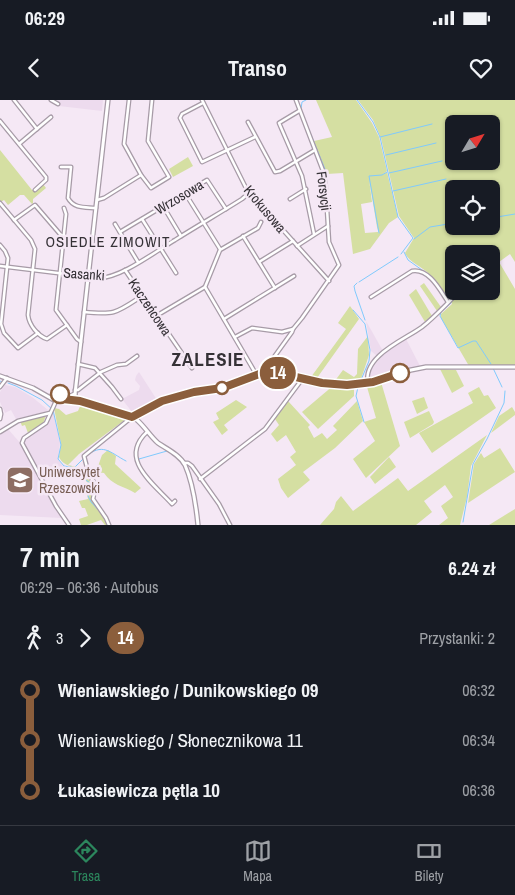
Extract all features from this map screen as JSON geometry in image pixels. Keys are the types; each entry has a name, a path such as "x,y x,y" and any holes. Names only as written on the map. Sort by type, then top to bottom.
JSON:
{"street":[{"path":"14,100 37,129"},
{"path":"51,100 58,104"},
{"path":"80,401 75,392 108,100"},
{"path":"129,100 124,144 151,188 169,177 148,141 152,100"},
{"name":"Forsycji","path":"268,372 269,364 339,266 329,242 326,179 296,100"},
{"path":"202,102 180,117 202,162 255,137"},
{"name":"Krokusowa","path":"202,102 249,193 329,281"},
{"path":"299,111 279,123 306,189 314,234"},
{"path":"19,144 51,118"},
{"path":"0,121 46,178 35,190"},
{"path":"248,122 275,172 280,171 315,150"},
{"path":"61,167 71,167 68,198 72,205 96,208"},
{"path":"96,200 104,198 142,175"},
{"name":"Wrzosowa","path":"120,232 208,180 226,209"},
{"path":"290,198 306,189"},
{"path":"186,193 220,250"},
{"name":"Sasanki","path":"0,266 108,277 125,270 249,193"},
{"path":"0,203 34,246 28,318 38,333 48,339 67,326"},
{"path":"14,220 35,205 58,233 63,236"},
{"path":"163,206 181,236"},
{"path":"0,211 4,208"},
{"path":"64,208 66,214 56,310 81,342"},
{"path":"142,219 176,273"},
{"path":"156,316 205,287 220,250 258,228 261,222"},
{"path":"115,224 138,262"},
{"path":"297,246 328,226"},
{"path":"243,236 275,288"},
{"path":"259,262 293,241"},
{"path":"0,244 7,256 2,294 1,327 16,347 22,346 38,333"},
{"name":"Kaczeńcowa","path":"125,270 192,368"},
{"path":"368,383 368,371 381,355 420,328 448,302 432,280 418,270 410,272 371,297"},
{"path":"224,319 294,276"},
{"path":"205,287 256,374"},
{"path":"84,312 116,313 142,296"},
{"path":"235,337 252,328 282,332 293,329"},
{"path":"0,376 30,387 56,401 75,392 99,373 114,366 126,364 136,356"},
{"path":"78,364 93,367 121,399"},
{"path":"109,525 93,499 92,495 96,485 89,475 84,456 132,417 157,403 194,392 222,388 256,374 268,372 338,384 368,383 420,368 515,367"},
{"path":"0,387 7,378"},
{"path":"200,479 265,429 303,378"},
{"path":"63,399 80,401 132,417 184,463 190,464 219,504 230,525"},
{"path":"56,401 44,425 24,438 22,443 56,506 69,525"},
{"path":"0,409 0,419"},
{"path":"0,432 14,422 51,410"},
{"path":"147,432 138,444 136,459 140,468 162,494 172,504 175,502"},
{"path":"184,463 195,501 198,525"}],"shaded area":[{"path":"57,100 103,100 102,111 59,106"},
{"path":"366,321 383,351 377,356 371,351"},
{"path":"406,339 420,366 370,382 367,381 374,366 385,353"},
{"path":"139,372 157,400 132,412 122,399 139,390 140,386 135,380"},
{"path":"5,385 15,387 32,397 48,410 16,419 11,410 5,413 0,402 0,392"},
{"name":"Uniwersytet Rzeszowski","path":"53,410 60,442 58,460 63,466 73,468 44,480 24,443 28,437 46,425"},
{"name":"Uniwersytet Rzeszowski","path":"8,429 21,444 62,518 0,515 0,434"}],"green space":[{"path":"316,100 356,100 379,137 387,171 382,175 387,172 398,217 389,223 370,249 353,254 343,173 327,174 314,141 332,137","holes":["369,179 379,234 378,232 365,233 361,204 372,202"]},
{"path":"358,100 515,100 515,262 510,254 500,261 500,245 445,245 445,293 430,275 405,253 414,238 399,216 381,138 373,120"},
{"path":"0,150 32,190 43,184 46,188 33,199 32,204 24,195 20,195 8,205 4,200 1,202"},
{"path":"188,157 193,166 173,177 169,169"},
{"path":"500,264 515,289 515,365 469,366 441,318 441,314 452,304 451,301 500,300"},
{"path":"424,283 441,307 437,311 420,286"},
{"path":"416,289 432,316 425,322 409,295"},
{"path":"350,306 359,319 317,378 311,377 346,329 338,323"},
{"path":"368,336 369,355 360,382 334,382 343,370 354,377 357,374 358,349"},
{"path":"440,369 456,370 464,386 452,393"},
{"path":"381,382 400,446 366,478 353,459 375,441 364,422 376,418 367,387"},
{"path":"334,385 354,387 354,396 318,429 302,412"},
{"path":"479,387 484,396 488,395 496,408 432,453 419,433 473,403 468,393"},
{"path":"424,397 428,408 417,414 412,401"},
{"path":"236,400 247,407 224,425 228,430 222,435 213,422 219,419 216,413"},
{"path":"288,401 310,425 308,427 314,438 322,433 327,439 337,430 333,426 357,401 363,421 335,448 303,472 310,480 288,498 281,488 278,479 296,465 290,457 296,452 286,435 277,442 271,434 279,425 275,419"},
{"path":"81,404 125,417 126,419 79,454 68,465 77,467 83,476 87,474 94,487 92,494 94,503 106,519 108,525 105,525 101,520 81,525 79,519 88,516 85,508 82,508 79,501 88,499 87,494 91,485 77,471 64,463 59,457 61,444 54,408 59,409 66,415 78,411"},
{"path":"512,407 515,415 491,433 499,416"},
{"path":"429,411 434,422 433,424 410,438 404,422"},
{"path":"46,415 43,424 28,433 25,425 22,426 20,421"},
{"path":"487,435 471,466 467,497 460,525 439,525 448,518 441,506 453,497 445,485 424,501 432,512 416,525 320,525 334,509 336,502 341,496 353,511 398,478 408,491"},
{"path":"500,448 515,472 468,503 474,464 481,453 484,458"},
{"path":"108,450 116,456 115,464 141,488 135,493 114,483 104,473 96,472 102,455"},
{"path":"389,457 396,467 375,484 370,477"},
{"path":"515,509 515,525 489,525"}],"waterway":[{"path":"301,109 302,102 306,100"},
{"path":"357,100 373,122 380,137 398,217 413,238 401,254"},
{"path":"380,137 432,124"},
{"path":"307,125 327,174"},
{"path":"386,155 436,143"},
{"path":"389,173 442,161"},
{"path":"379,233 369,176 382,175 387,172"},
{"path":"393,191 446,179"},
{"path":"500,216 515,214"},
{"path":"414,239 430,227 445,224"},
{"path":"404,252 408,260 429,275"},
{"path":"359,282 398,257"},
{"path":"357,283 354,286 355,291 365,320"},
{"path":"442,290 445,294"},
{"path":"451,302 441,312 440,316 458,348 476,341 491,364"},
{"path":"353,310 365,324 370,350 369,361 361,380"},
{"path":"493,368 502,387"},
{"path":"8,383 42,400 53,410 61,445 58,459 64,466 76,468 92,484 88,496 103,515"},
{"path":"358,387 356,396 364,422"},
{"path":"463,522 473,464 504,403 505,391"},
{"path":"85,457 91,452 101,449 126,461"},
{"path":"139,459 167,451"},
{"path":"75,467 83,459"}],"bus line":[{"name":"14","path":"60,394 63,399 80,401 132,417 162,401 194,392 222,388 254,375 268,372 322,383 347,385 373,382 400,373"}],"place":[{"name":"Uniwersytet Rzeszowski","path":"20,480"}],"district":[{"name":"OSIEDLE ZIMOWIT","path":"108,241"},
{"name":"ZALESIE","path":"208,359"}]}
